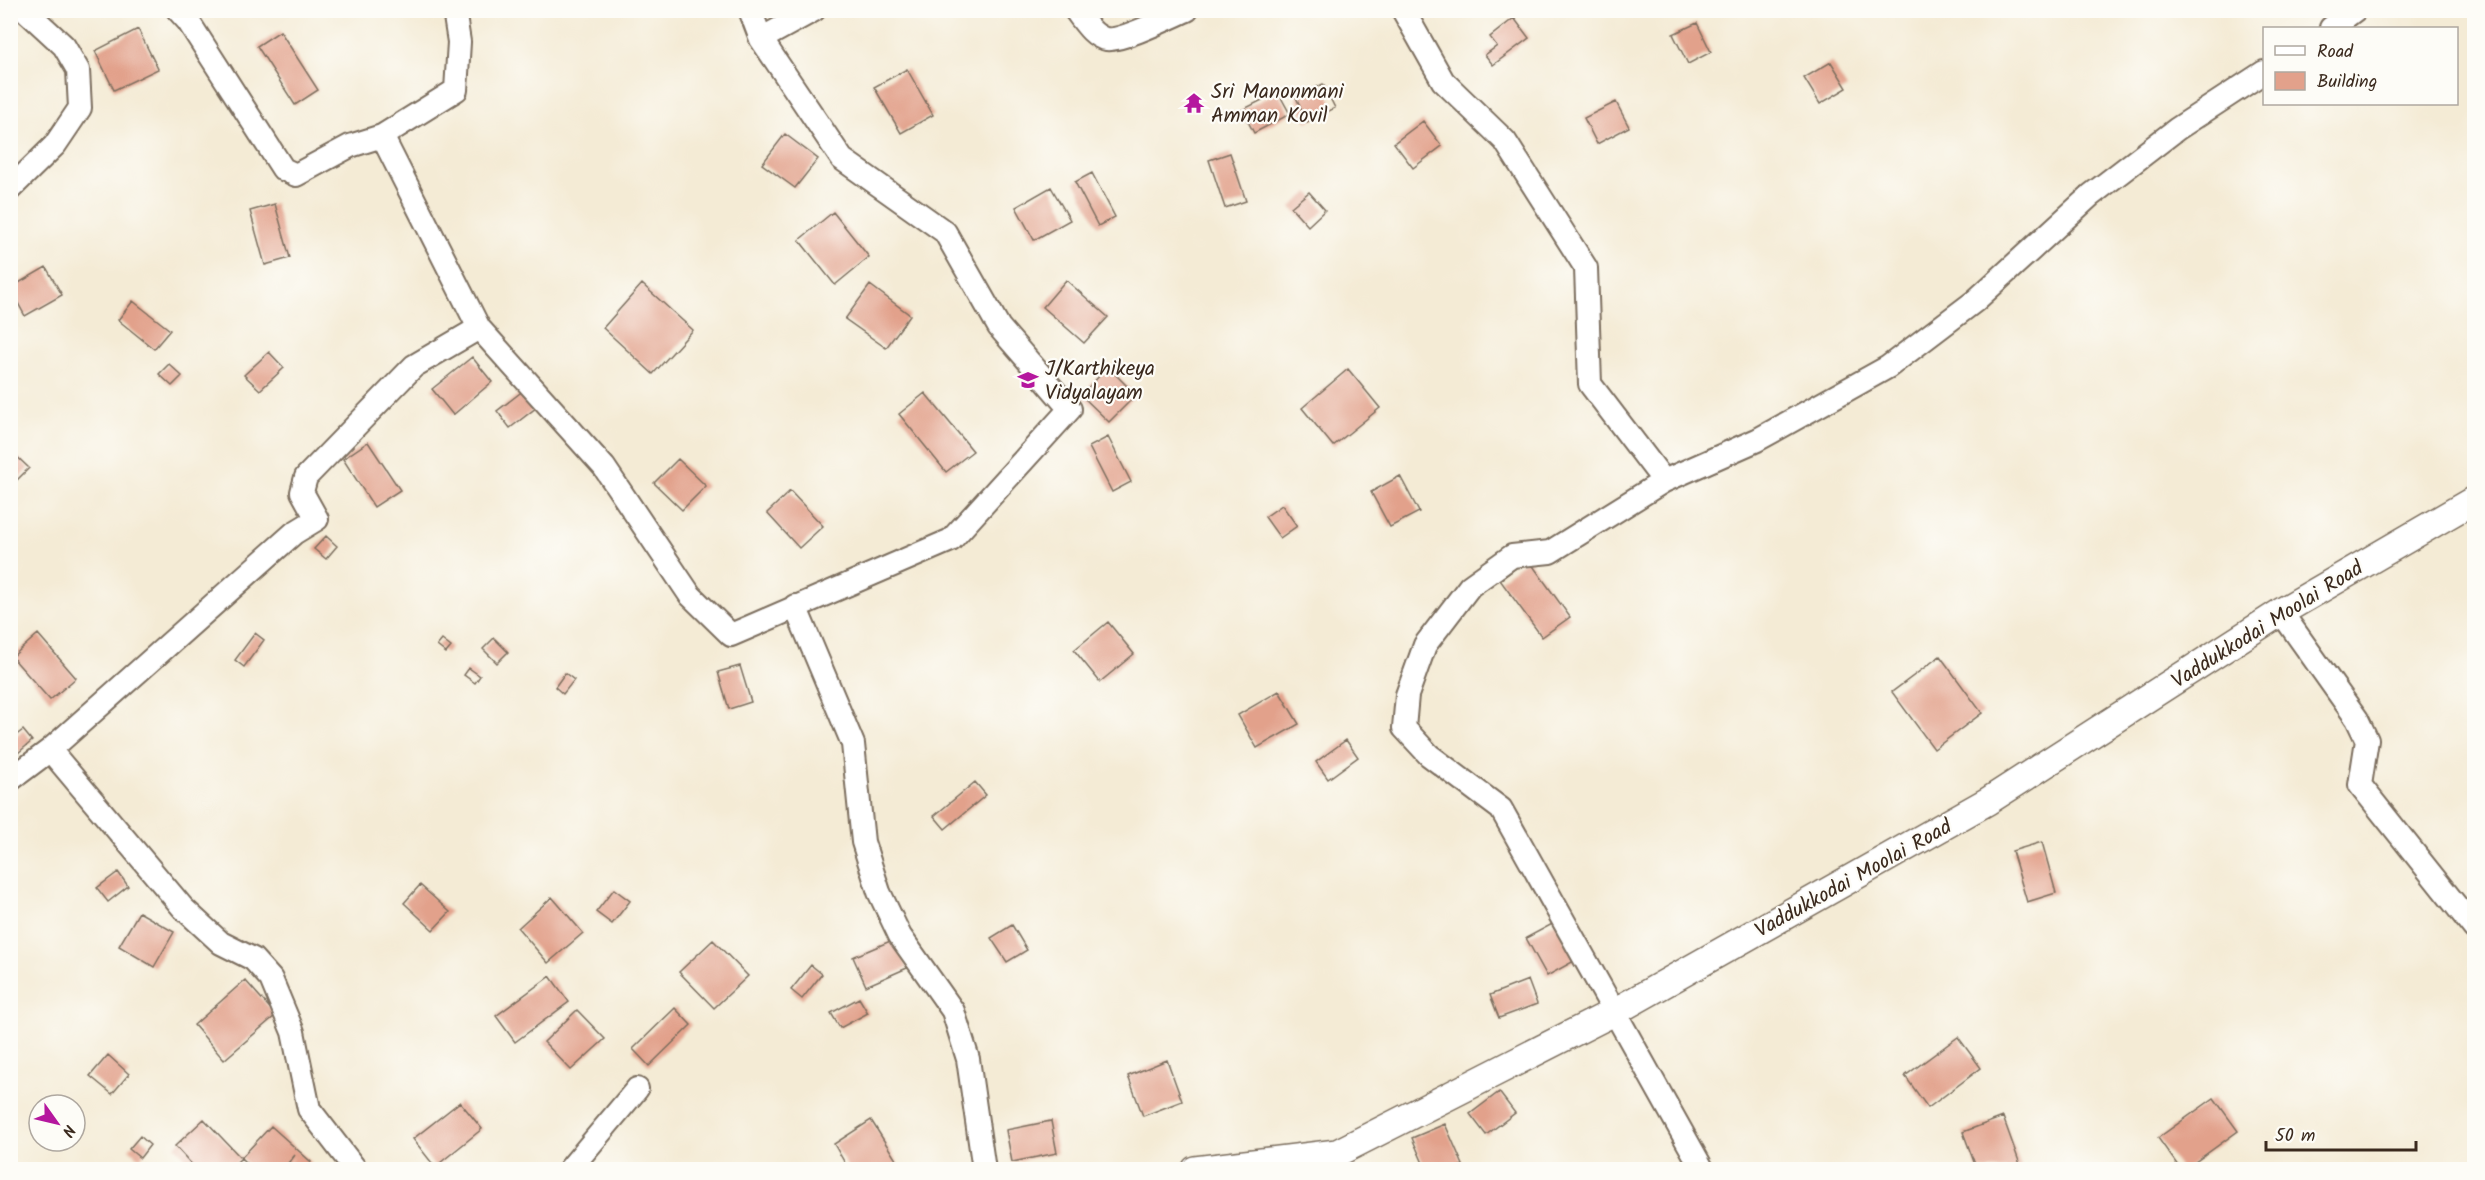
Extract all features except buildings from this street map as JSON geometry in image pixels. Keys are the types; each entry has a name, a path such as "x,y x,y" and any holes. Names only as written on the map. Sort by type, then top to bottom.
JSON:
{"street":[{"path":"10,189 56,145 80,108 78,70 64,46 25,10"},
{"path":"178,10 188,21 283,170 296,175 350,146 382,136 456,90 459,42 454,10"},
{"path":"382,136 479,328 604,467 690,595 731,635 951,540 1070,409 999,327 945,232 842,159 761,39 750,10"},
{"path":"761,39 814,10"},
{"path":"1075,10 1091,30 1106,39 1122,38 1187,10"},
{"path":"1403,10 1443,81 1505,141 1586,268 1590,384 1664,481"},
{"path":"2332,27 2355,10"},
{"path":"1703,1170 1501,809 1429,755 1404,728 1407,695 1425,645 1470,586 1512,556 1550,552 1664,481 1757,440 1888,367 1975,301 2091,195 2177,129 2263,73"},
{"path":"10,780 51,750 294,533 317,519 302,492 306,477 414,366 479,328"},
{"name":"Vaddukkodai Moolai Road","path":"1195,1170 1337,1153 1616,1011 1988,801 2281,612 2475,500"},
{"path":"795,606 854,744 863,842 879,892 900,936 953,1011 968,1059 984,1170"},
{"path":"2281,612 2358,719 2367,740 2360,785 2475,928"},
{"path":"51,750 183,908 221,944 253,959 271,979 293,1032 309,1109 356,1170"},
{"path":"569,1170 637,1089"}],"place":[{"name":"Sri Manonmani Amman Kovil","path":"1194,103"},
{"name":"J/Karthikeya Vidyalayam","path":"1028,380"}]}
